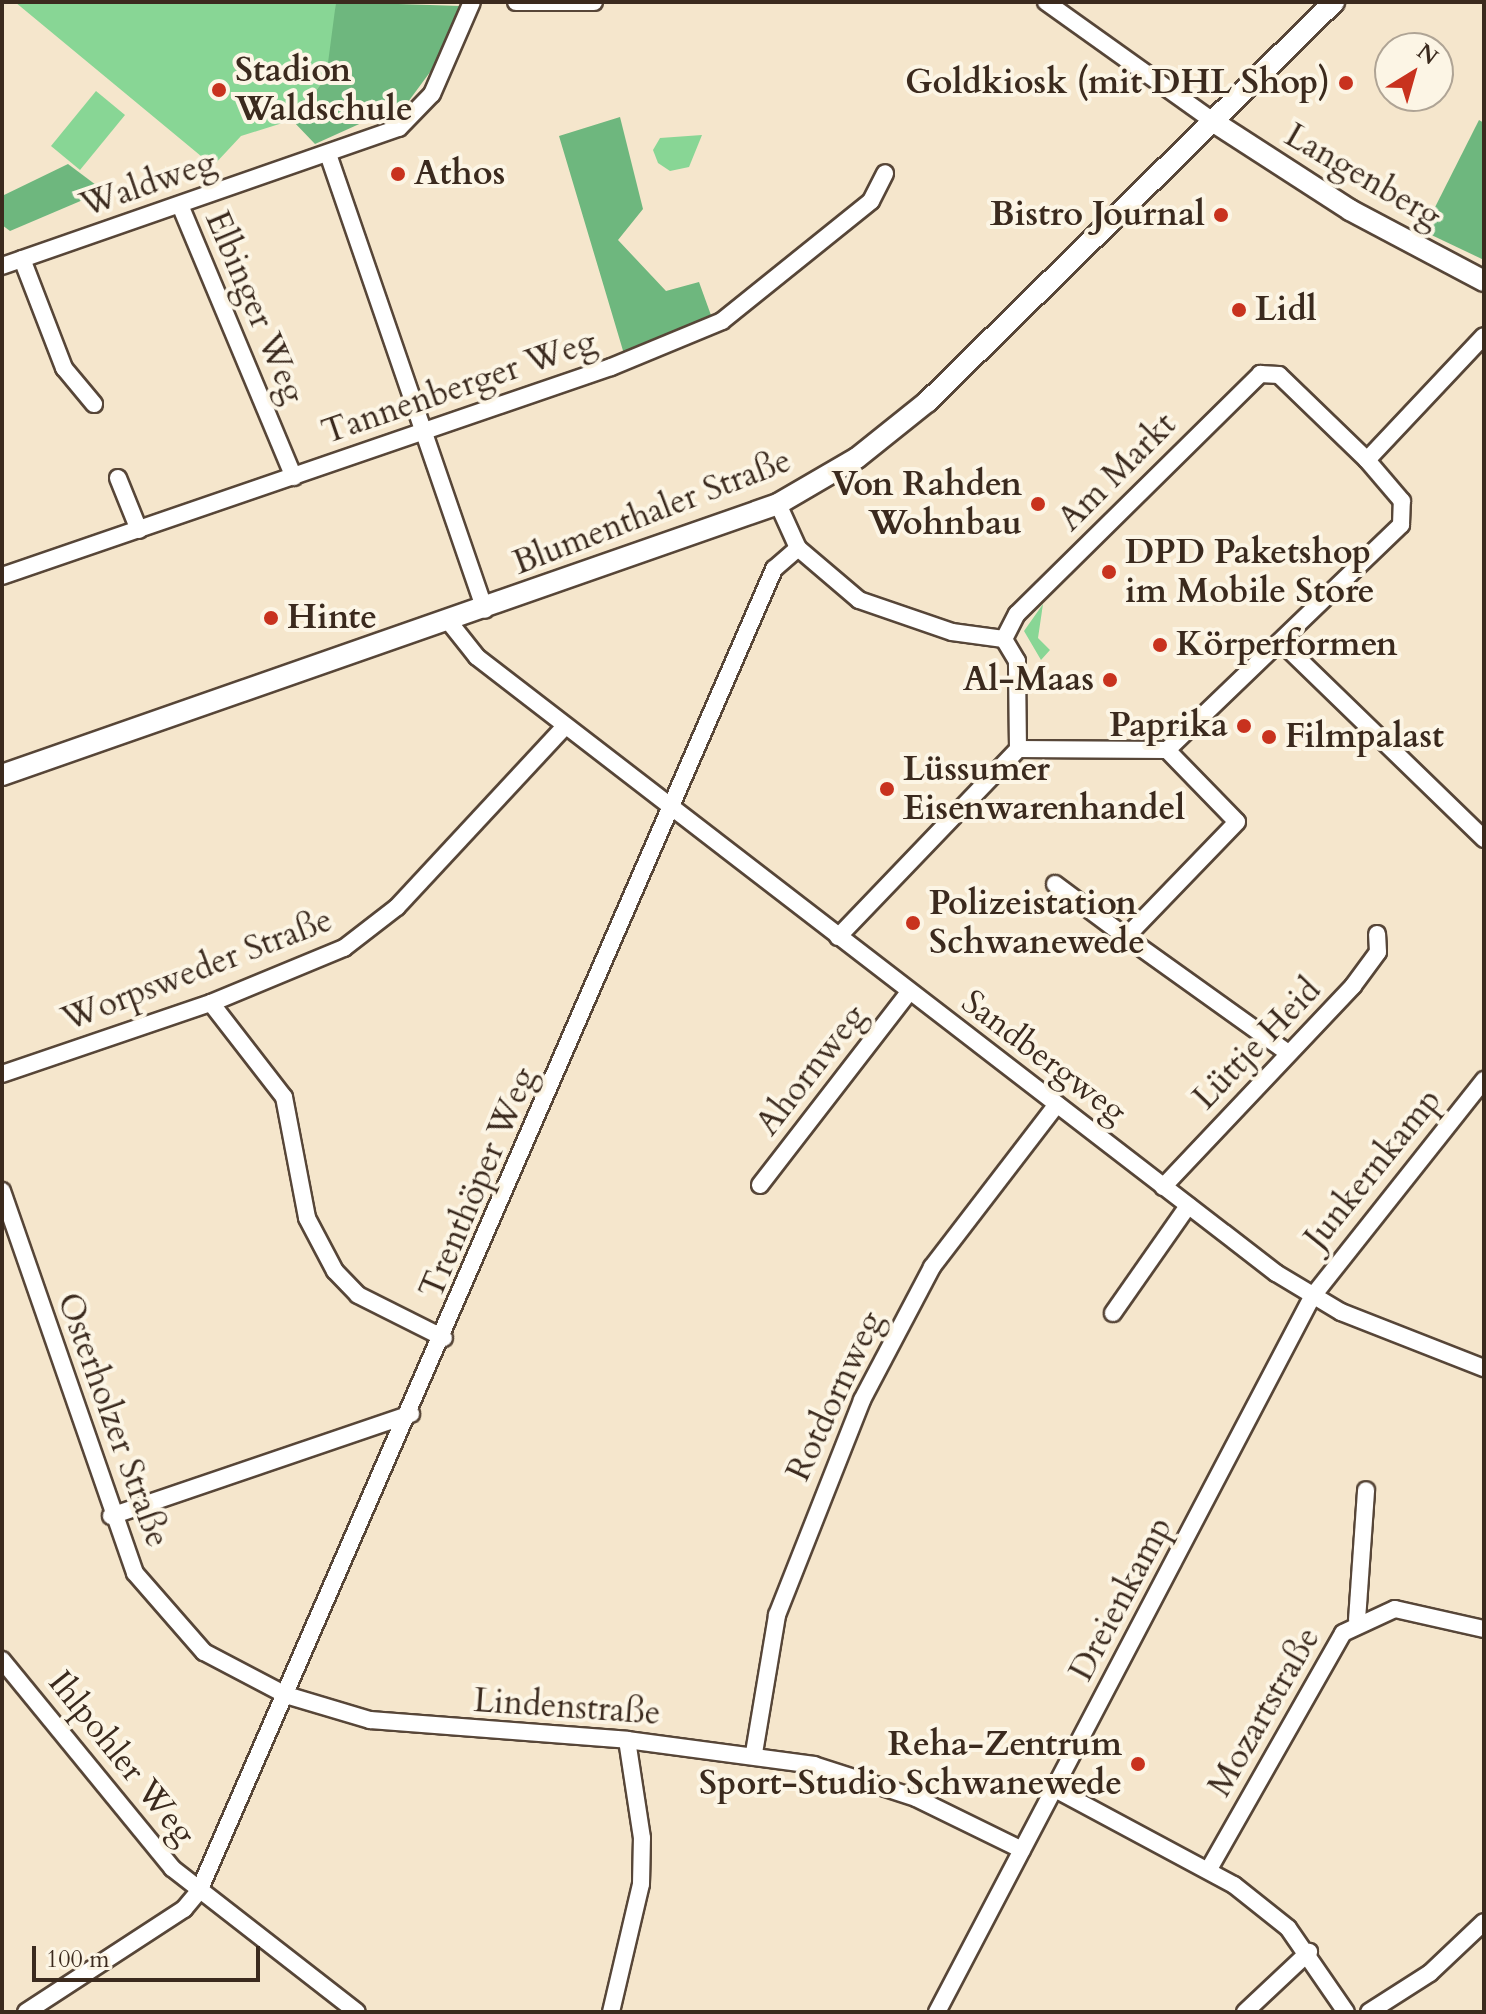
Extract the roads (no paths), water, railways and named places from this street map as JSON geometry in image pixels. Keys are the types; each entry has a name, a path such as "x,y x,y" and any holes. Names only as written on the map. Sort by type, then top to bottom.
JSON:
{"main road":[{"name":"Blumenthaler Straße","path":"2,775 450,623 778,504 857,458 927,402 1334,2"},
{"name":"Langenberg","path":"1214,122 1350,210 1484,281"}],"street":[{"name":"Waldweg","path":"2,266 399,128 419,113 472,2"},
{"path":"516,2 594,2"},
{"path":"1046,2 1214,122"},
{"path":"328,154 485,610"},
{"name":"Tannenberger Weg","path":"2,576 422,433 722,321 871,201 885,173"},
{"name":"Elbinger Weg","path":"180,205 294,477"},
{"path":"22,259 64,368 94,404"},
{"path":"1367,460 1484,336"},
{"name":"Am Markt","path":"1004,639 1017,614 1260,374 1279,375 1367,460 1402,501 1401,525 1167,750"},
{"path":"118,478 139,530"},
{"path":"778,504 798,548 859,600 952,632 1004,639 1017,661 1018,749 838,937"},
{"name":"Trenthöper Weg","path":"199,1891 411,1414 774,569 798,548"},
{"name":"Sandbergweg","path":"450,623 469,650 565,726 1163,1187 1312,1297 1484,1368"},
{"path":"1281,642 1484,839"},
{"name":"Worpsweder Straße","path":"2,1074 211,1003 375,928 565,726"},
{"path":"1018,749 1167,750 1237,822 1126,937"},
{"path":"1055,884 1288,1053"},
{"name":"Lüttje Heid","path":"1163,1187 1353,986 1378,952 1377,934"},
{"name":"Ahornweg","path":"760,1185 909,992"},
{"path":"211,1003 284,1097 307,1218 335,1271 358,1295 444,1338"},
{"name":"Junkernkamp","path":"1312,1297 1484,1080"},
{"name":"Rotdornweg","path":"754,1753 777,1615 862,1400 932,1267 1057,1104"},
{"name":"Osterholzer Straße","path":"2,1191 9,1236 111,1516 135,1573 174,1624 238,1674 286,1695"},
{"path":"1113,1313 1188,1206"},
{"name":"Dreienkamp","path":"937,2012 1312,1297"},
{"path":"111,1516 411,1414"},
{"path":"1357,1620 1366,1490"},
{"name":"Mozartstraße","path":"1209,1869 1337,1642 1357,1620 1395,1609 1423,1610 1484,1629"},
{"name":"Ihlpohler Weg","path":"2,1660 199,1891 357,2012"},
{"name":"Lindenstraße","path":"286,1695 420,1728 627,1740 754,1753 916,1798 1022,1850"},
{"path":"611,2012 641,1884 642,1838 627,1740"},
{"path":"1055,1789 1209,1869 1309,1952 1346,2012"},
{"path":"26,2012 184,1909 199,1891"},
{"path":"1369,2012 1430,1973 1484,1922"},
{"path":"1245,2012 1309,1952"}],"place":[{"name":"Goldkiosk (mit DHL Shop)","path":"1346,83"},
{"name":"Stadion Waldschule","path":"219,90"},
{"name":"Athos","path":"398,174"},
{"name":"Bistro Journal","path":"1221,215"},
{"name":"Lidl","path":"1239,310"},
{"name":"Von Rahden Wohnbau","path":"1038,504"},
{"name":"DPD Paketshop im Mobile Store","path":"1109,572"},
{"name":"Hinte","path":"271,618"},
{"name":"Körperformen","path":"1160,645"},
{"name":"Al-Maas","path":"1110,680"},
{"name":"Paprika","path":"1244,726"},
{"name":"Filmpalast","path":"1269,737"},
{"name":"Lüssumer Eisenwarenhandel","path":"887,789"},
{"name":"Polizeistation Schwanewede","path":"913,923"},
{"name":"Reha-Zentrum Sport-Studio Schwanewede","path":"1138,1764"}]}
